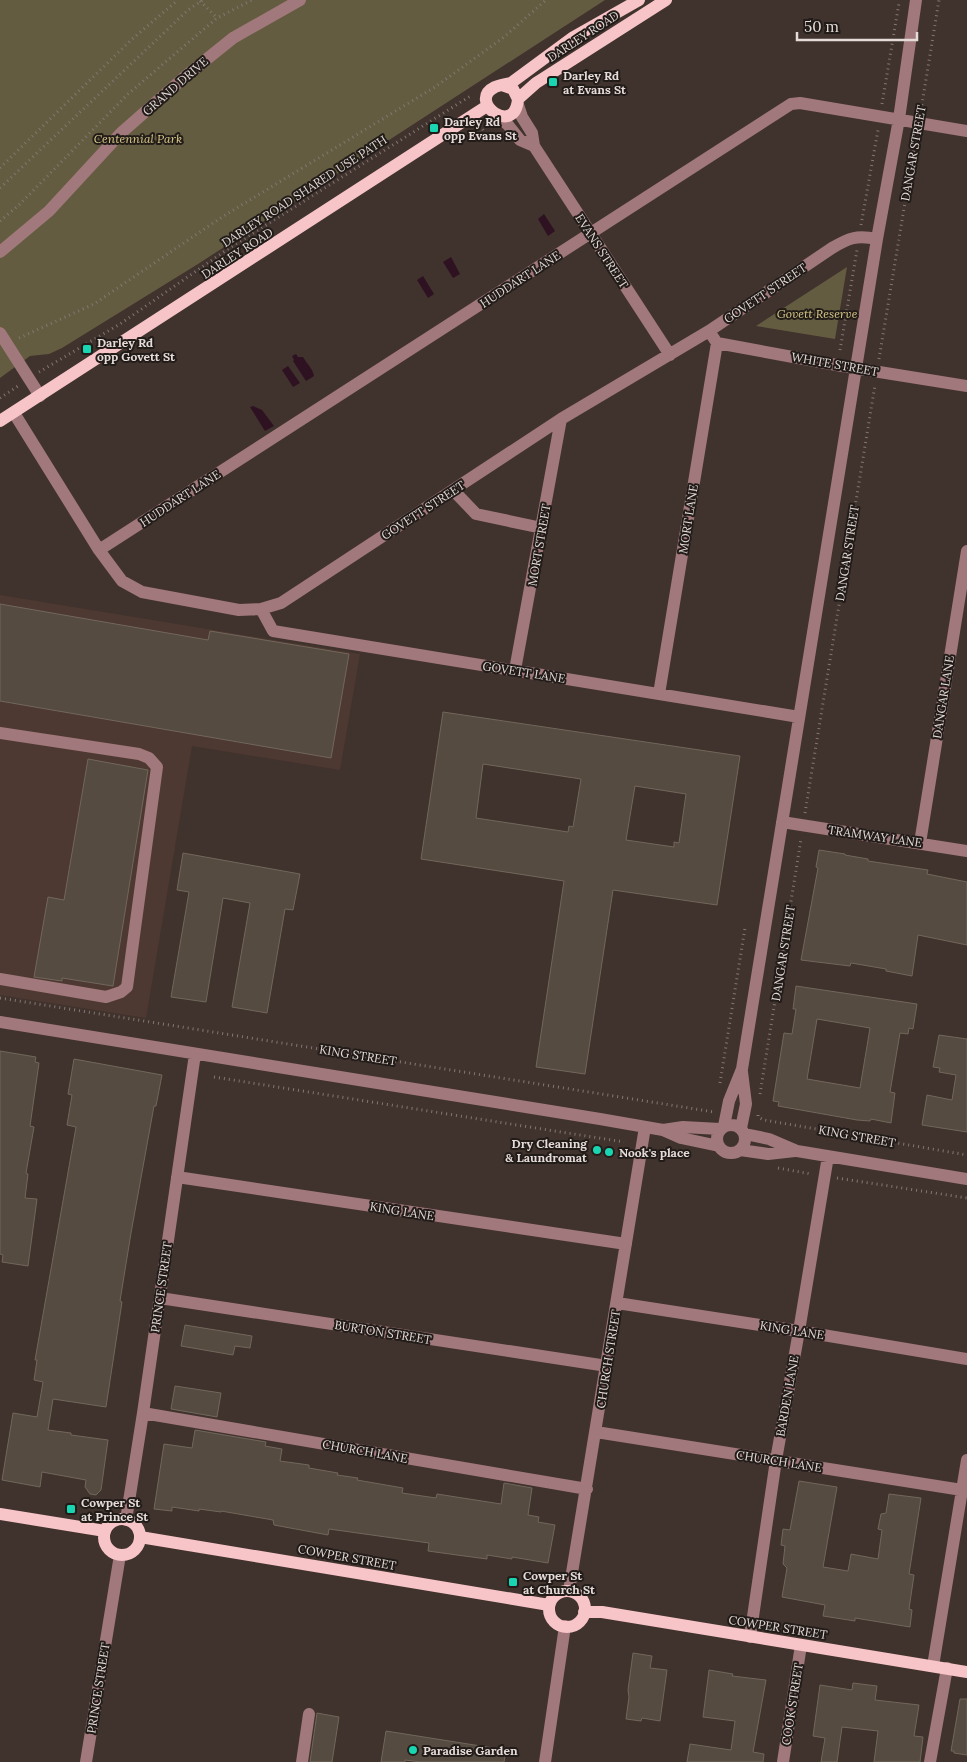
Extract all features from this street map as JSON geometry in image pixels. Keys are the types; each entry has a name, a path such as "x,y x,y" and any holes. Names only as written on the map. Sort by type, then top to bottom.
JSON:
{"main road":[{"name":"DARLEY ROAD","path":"502,85 511,83 572,38 639,0"},
{"name":"DARLEY ROAD","path":"518,102 536,83 666,0"},
{"path":"502,85 513,89 518,102 516,109 508,116 493,114 487,106 486,100 491,90 502,85"},
{"name":"DARLEY ROAD","path":"0,421 487,106"},
{"path":"0,1514 105,1531"},
{"path":"126,1520 136,1526 140,1537 137,1548 126,1555 110,1551 105,1542 105,1531 111,1523 126,1520"},
{"name":"COWPER STREET","path":"140,1537 549,1605"},
{"path":"560,1592 575,1593 584,1604 584,1612 579,1622 574,1625 565,1626 553,1620 549,1611 549,1605 560,1592"},
{"name":"COWPER STREET","path":"584,1612 602,1612 967,1672"}],"street":[{"name":"GRAND DRIVE","path":"0,252 48,211 121,133 187,75 233,38 300,0"},
{"name":"DANGAR STREET","path":"722,1128 729,1101 742,1069 877,239 899,119 916,0"},
{"name":"EVANS STREET","path":"518,102 522,116 532,133 534,146 670,355"},
{"name":"HUDDART LANE","path":"99,550 791,104 800,103 967,130"},
{"name":"EVANS STREET","path":"498,116 520,140 534,146"},
{"name":"GOVETT STREET","path":"14,413 99,550 122,581 142,592 239,610 261,609 281,603 561,419 709,331 832,248 844,241 859,237 877,239"},
{"path":"709,331 717,343"},
{"path":"3,338 40,396"},
{"name":"WHITE STREET","path":"717,343 856,369 967,386"},
{"name":"MORT LANE","path":"660,694 717,343"},
{"name":"MORT STREET","path":"515,670 561,419"},
{"path":"453,490 476,514 542,528"},
{"name":"DANGAR LANE","path":"920,843 967,551"},
{"name":"GOVETT LANE","path":"261,609 273,631 799,717"},
{"path":"0,733 140,754 149,758 157,767 127,987 121,992 106,997 0,979"},
{"name":"TRAMWAY LANE","path":"782,822 967,851"},
{"name":"KING STREET","path":"0,1022 663,1130 681,1138 719,1146"},
{"name":"PRINCE STREET","path":"126,1520 195,1054"},
{"name":"DANGAR STREET","path":"742,1069 746,1104 743,1131"},
{"path":"733,1124 743,1131 745,1143 740,1150 731,1153 726,1152 719,1146 716,1138 722,1128 733,1124"},
{"name":"KING STREET","path":"663,1130 683,1126 722,1128"},
{"name":"CHURCH STREET","path":"569,1592 645,1127"},
{"name":"KING STREET","path":"743,1131 798,1151 967,1179"},
{"name":"KING STREET","path":"740,1150 768,1154 798,1151"},
{"name":"BARDEN LANE","path":"750,1637 776,1460 828,1156"},
{"name":"KING LANE","path":"177,1177 626,1244"},
{"name":"BURTON STREET","path":"160,1298 607,1366"},
{"name":"KING LANE","path":"617,1303 799,1330 967,1359"},
{"name":"CHURCH LANE","path":"143,1413 587,1489"},
{"name":"CHURCH LANE","path":"596,1432 962,1490"},
{"path":"933,1666 962,1521 962,1490 967,1460"},
{"name":"PRINCE STREET","path":"86,1762 120,1555"},
{"path":"545,1762 565,1626"},
{"name":"COOK STREET","path":"782,1762 801,1646"},
{"path":"930,1762 947,1668"},
{"path":"302,1762 309,1714"}],"path":[{"path":"0,168 130,40 178,0"},
{"path":"0,188 188,10 201,0 217,18"},
{"path":"0,221 19,205 128,94 217,18 252,0"},
{"path":"3,338 94,304 222,216 435,87 504,37 546,0"},
{"name":"DANGAR STREET","path":"760,1096 939,0"},
{"path":"840,350 899,4"},
{"path":"929,8 938,10"},
{"name":"DARLEY ROAD SHARED USE PATH","path":"0,398 120,324 226,251 477,92"},
{"path":"719,1090 745,928"},
{"name":"KING STREET","path":"0,998 716,1112 717,1106"},
{"path":"214,1077 624,1142"},
{"name":"KING STREET","path":"758,1112 758,1117 764,1120 967,1155"}],"shaded area":[{"path":"544,214 555,231 548,236 538,219"},
{"path":"451,257 460,274 453,278 443,262"},
{"path":"423,276 434,294 428,298 417,280"},
{"path":"296,354 298,357 303,357 313,373 314,376 306,381 293,361 292,356"},
{"path":"288,366 300,383 293,387 282,370"},
{"path":"253,406 262,410 274,426 265,431 250,407"},
{"path":"0,595 360,654 340,770 192,746 146,1018 0,995"}],"green space":[{"name":"Centennial Park","path":"0,0 605,0 198,264 62,348 49,354 30,356 0,378"},
{"name":"Govett Reserve","path":"847,267 835,339 756,326"}],"building":[{"path":"0,604 208,640 210,631 349,654 331,758 0,701"},
{"path":"443,712 740,756 717,905 613,890 585,1074 536,1067 564,881 421,859","holes":["483,764 581,779 573,827 569,826 568,832 476,818","635,786 686,794 679,843 674,842 674,847 626,840"]},
{"path":"88,759 148,770 113,986 62,978 62,981 34,977 48,897 64,900"},
{"path":"819,850 868,859 868,861 928,870 927,874 967,882 967,945 918,935 912,976 851,963 850,966 801,960 818,868 816,867"},
{"path":"183,853 300,874 293,910 285,909 267,1013 232,1007 250,903 223,898 206,1002 171,997 189,892 177,890"},
{"path":"796,986 917,1004 913,1029 909,1028 908,1034 900,1033 890,1092 895,1093 891,1123 871,1119 870,1121 857,1120 778,1106 779,1102 773,1101 784,1033 792,1034 796,1009 793,1009","holes":["817,1019 870,1028 860,1088 807,1079"]},
{"path":"939,1035 967,1039 967,1132 922,1125 927,1095 952,1100 956,1075 939,1072 940,1068 933,1067"},
{"path":"0,1051 36,1057 35,1062 39,1063 30,1126 34,1127 26,1173 28,1174 25,1198 37,1199 28,1266 2,1262 3,1255 0,1254"},
{"path":"74,1059 162,1075 156,1106 154,1106 131,1233 106,1407 53,1399 48,1430 108,1440 101,1490 96,1495 90,1494 85,1487 86,1480 42,1472 40,1487 2,1480 13,1413 37,1417 43,1382 34,1380 37,1360 35,1360 76,1127 67,1125 72,1095 68,1094"},
{"path":"185,1325 252,1336 250,1348 235,1346 233,1355 181,1346"},
{"path":"175,1386 221,1393 217,1417 171,1409"},
{"path":"195,1430 266,1442 265,1446 282,1449 280,1461 309,1465 309,1468 358,1478 357,1480 403,1488 402,1493 436,1498 437,1494 501,1504 504,1483 532,1488 528,1515 539,1517 538,1522 555,1525 548,1563 512,1557 512,1559 487,1555 487,1559 428,1551 429,1543 329,1529 328,1535 274,1525 273,1520 221,1511 199,1509 199,1511 172,1507 172,1511 154,1509 164,1444 192,1448"},
{"path":"799,1481 837,1487 823,1567 848,1571 851,1554 878,1559 882,1530 878,1529 881,1514 886,1513 889,1494 921,1498 909,1574 914,1575 909,1609 912,1610 910,1627 855,1618 855,1621 823,1616 825,1605 782,1597 787,1568 783,1564 785,1546 781,1545 783,1529 790,1530"},
{"path":"633,1653 652,1656 650,1668 667,1670 660,1721 642,1718 641,1721 626,1719"},
{"path":"709,1670 733,1674 732,1676 766,1680 753,1752 764,1754 763,1762 687,1762 690,1744 731,1750 735,1721 703,1717"},
{"path":"853,1683 877,1686 875,1700 919,1705 914,1736 923,1737 920,1762 874,1762 878,1731 842,1727 837,1762 821,1762 825,1738 813,1736 820,1685 852,1690"},
{"path":"960,1699 967,1699 967,1755 951,1751"},
{"path":"317,1713 339,1717 332,1762 310,1762"},
{"path":"386,1731 506,1750 504,1762 421,1762 405,1760 405,1762 381,1762"}],"place":[{"name":"Darley Rd at Evans St","path":"553,82"},
{"name":"Darley Rd opp Evans St","path":"434,128"},
{"name":"Darley Rd opp Govett St","path":"87,349"},
{"name":"Dry Cleaning & Laundromat","path":"597,1150"},
{"name":"Nook's place","path":"609,1152"},
{"name":"Cowper St at Prince St","path":"71,1509"},
{"name":"Cowper St at Church St","path":"513,1582"},
{"name":"Paradise Garden","path":"413,1750"}]}
